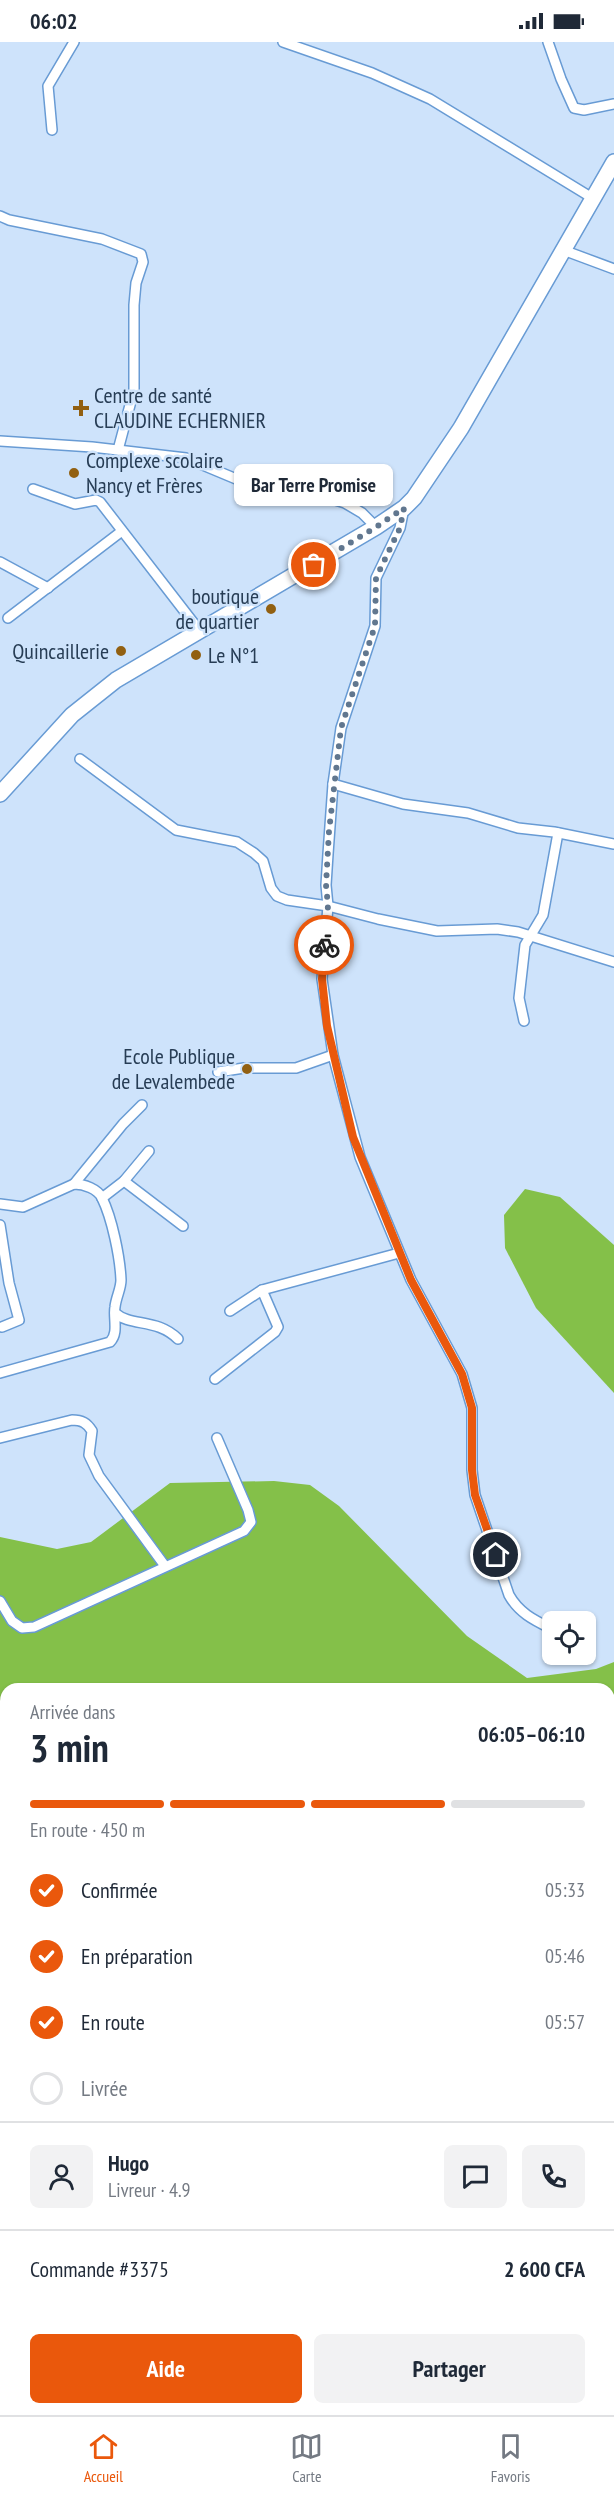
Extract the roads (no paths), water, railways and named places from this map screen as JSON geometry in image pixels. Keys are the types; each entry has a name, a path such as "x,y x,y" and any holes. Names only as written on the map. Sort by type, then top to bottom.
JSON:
{"main road":[{"path":"0,793 72,715 116,680 376,527 404,508 425,483 461,428 614,162"}],"street":[{"path":"52,130 48,86 74,42"},
{"path":"283,42 372,73 430,99 594,199"},
{"path":"548,42 561,80 574,108 584,110 614,104"},
{"path":"0,216 9,220 102,239 141,254 142,262 136,283 134,305 134,390 118,450"},
{"path":"563,250 614,269"},
{"path":"0,441 186,458 253,486 307,490 345,503 362,513 376,527"},
{"path":"33,489 75,504 96,500 199,630"},
{"path":"404,508 400,528 376,578 375,626 341,728 333,784 326,885 328,906 322,979 333,1055 353,1137 411,1280 462,1374 472,1408 472,1470 475,1495 509,1595 515,1606 542,1624"},
{"path":"9,618 122,531"},
{"path":"0,562 48,588"},
{"path":"80,759 176,830 237,842 254,853 263,861 271,888 278,897 437,931 497,929 531,934 614,962"},
{"path":"333,784 403,804 468,813 518,828 614,844"},
{"path":"524,1021 519,1006 525,945 543,915 558,833"},
{"path":"218,1072 244,1068 296,1068 333,1055"},
{"path":"0,1204 23,1207 74,1184 123,1124 142,1105"},
{"path":"102,1198 124,1181 149,1151"},
{"path":"124,1181 183,1227"},
{"path":"0,1373 110,1342 115,1335 115,1313 121,1280 114,1236 102,1198 87,1187 74,1184"},
{"path":"0,1225 9,1282 19,1320 2,1327"},
{"path":"230,1311 262,1290 399,1253"},
{"path":"215,1379 275,1332 278,1327 262,1290"},
{"path":"115,1313 123,1320 152,1323 178,1339"},
{"path":"0,1438 72,1420 81,1420 88,1425 92,1431 89,1455 99,1476 165,1566"},
{"path":"0,1600 12,1621 22,1628 34,1627 244,1531 250,1522 248,1510 217,1438"}],"place":[{"name":"Centre de santé CLAUDINE ECHERNIER","path":"81,408"},
{"name":"Complexe scolaire Nancy et Frères","path":"74,473"},
{"name":"Bar Terre Promise","path":"314,565"},
{"name":"boutique de quartier","path":"271,609"},
{"name":"Quincaillerie","path":"121,651"},
{"name":"Le N°1","path":"196,655"},
{"name":"Ecole Publique de Levalembede","path":"247,1069"}]}
